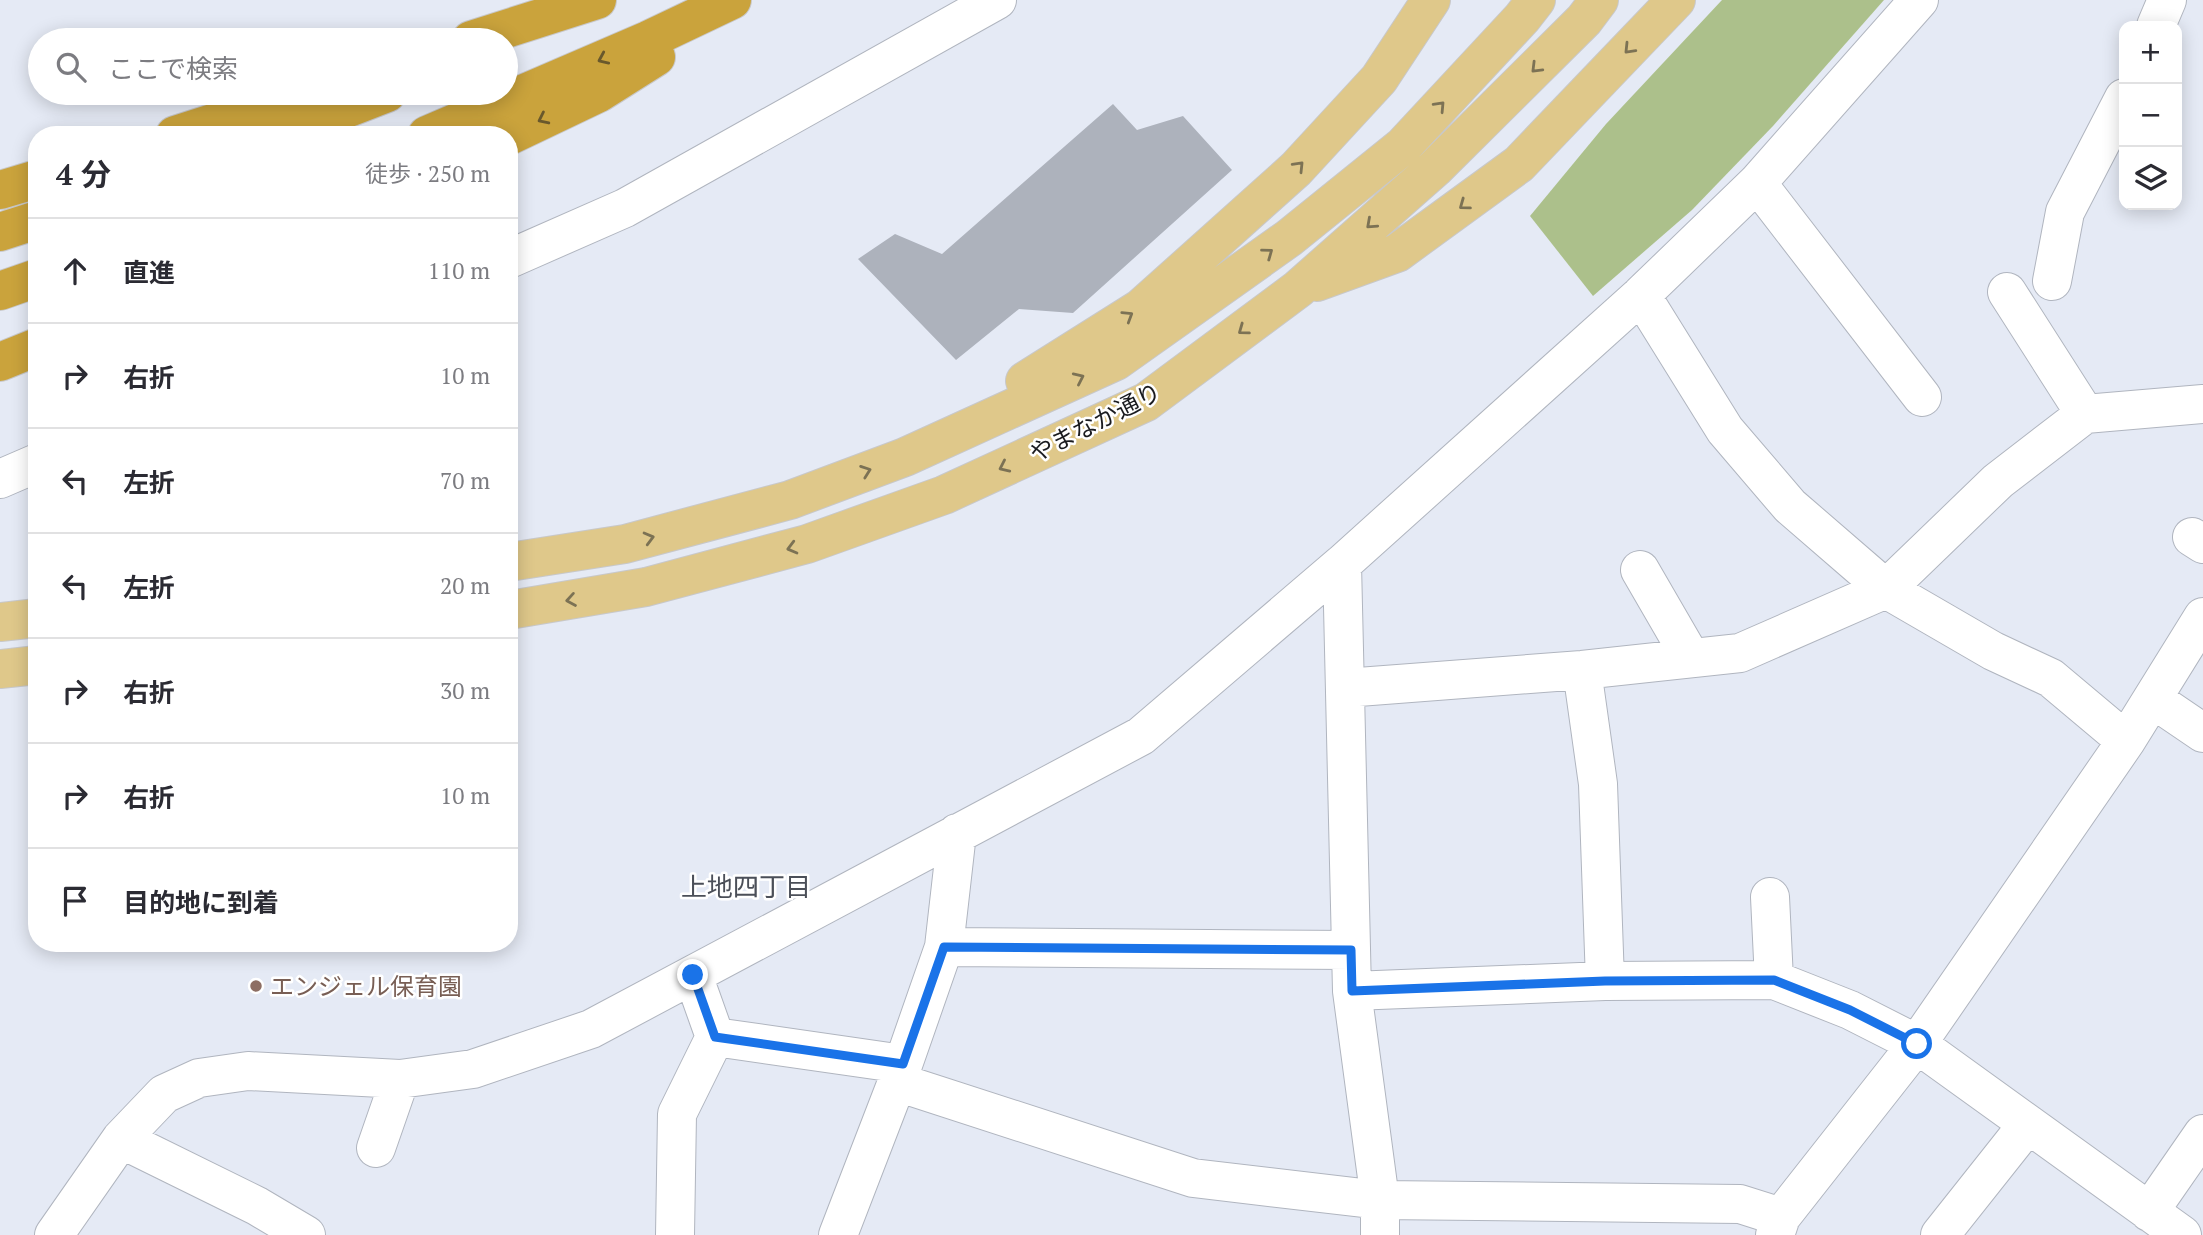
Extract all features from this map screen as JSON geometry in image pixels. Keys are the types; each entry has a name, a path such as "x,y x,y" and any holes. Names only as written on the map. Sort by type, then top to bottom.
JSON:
{"highway":[{"path":"509,28 597,0"},
{"path":"518,39 607,0"},
{"path":"518,96 648,40 732,0"},
{"path":"518,131 598,93 751,0"},
{"path":"203,126 269,105"},
{"path":"302,126 356,105"},
{"path":"448,126 497,105"},
{"path":"0,191 28,182"},
{"path":"0,232 28,223"},
{"path":"0,291 28,281"},
{"path":"0,362 28,350"}],"main road":[{"path":"905,457 1141,308 1296,169 1379,79 1431,0"},
{"name":"やまなか通り","path":"518,561 638,541 790,500 905,457 1116,361 1289,238 1403,146 1536,0"},
{"name":"やまなか通り","path":"518,608 660,584 807,544 944,495 1146,401 1298,289 1435,168 1584,20 1599,0"},
{"path":"1298,289 1397,253 1519,164 1676,0"},
{"path":"0,621 28,619"},
{"path":"0,669 28,666"}],"street":[{"path":"518,255 625,208 997,0"},
{"path":"54,1235 121,1139 164,1094 200,1078 248,1071 400,1079 473,1069 591,1029 1142,736 1342,564 1640,295 1757,183 1919,0"},
{"path":"2158,21 2167,0"},
{"path":"2052,281 2065,212 2119,108"},
{"path":"1757,183 1922,397"},
{"path":"2007,292 2085,414"},
{"path":"1640,295 1724,430 1790,506 1886,589 1993,651 2051,678 2126,741"},
{"path":"1345,688 1582,670 1740,653 1886,589 1998,481 2085,414 2203,404"},
{"path":"0,479 28,467"},
{"path":"1342,564 1352,991 1380,1218"},
{"path":"1640,570 1691,658"},
{"path":"715,1037 900,1073 1193,1178 1380,1218 1740,1204 1778,1226 1917,1044 2126,741 2203,617"},
{"path":"1582,670 1598,783 1605,981"},
{"path":"2153,699 2203,733"},
{"path":"838,1235 900,1073 944,947 957,834"},
{"path":"1770,897 1774,980"},
{"path":"944,947 1351,950"},
{"path":"675,1235 677,1114 715,1037 693,975"},
{"path":"1352,991 1605,981 1774,980 1850,1010 1917,1044 2182,1235"},
{"path":"376,1149 400,1079"},
{"path":"1940,1235 2028,1124"},
{"path":"2149,1212 2203,1134"},
{"path":"121,1139 257,1206 306,1235"}],"green space":[{"path":"1722,0 1884,0 1773,126 1692,210 1593,296 1530,216 1606,124"}],"building":[{"path":"1113,104 1137,130 1183,116 1232,170 1073,313 1019,309 956,360 858,259 895,234 942,254"}],"place":[{"name":"エンジェル保育園","path":"256,986"}],"district":[{"name":"上地四丁目","path":"746,886"}],"route":[{"path":"693,975 715,1037 903,1064 944,947 1351,950 1352,991 1605,981 1774,980 1850,1010 1917,1044"}]}
